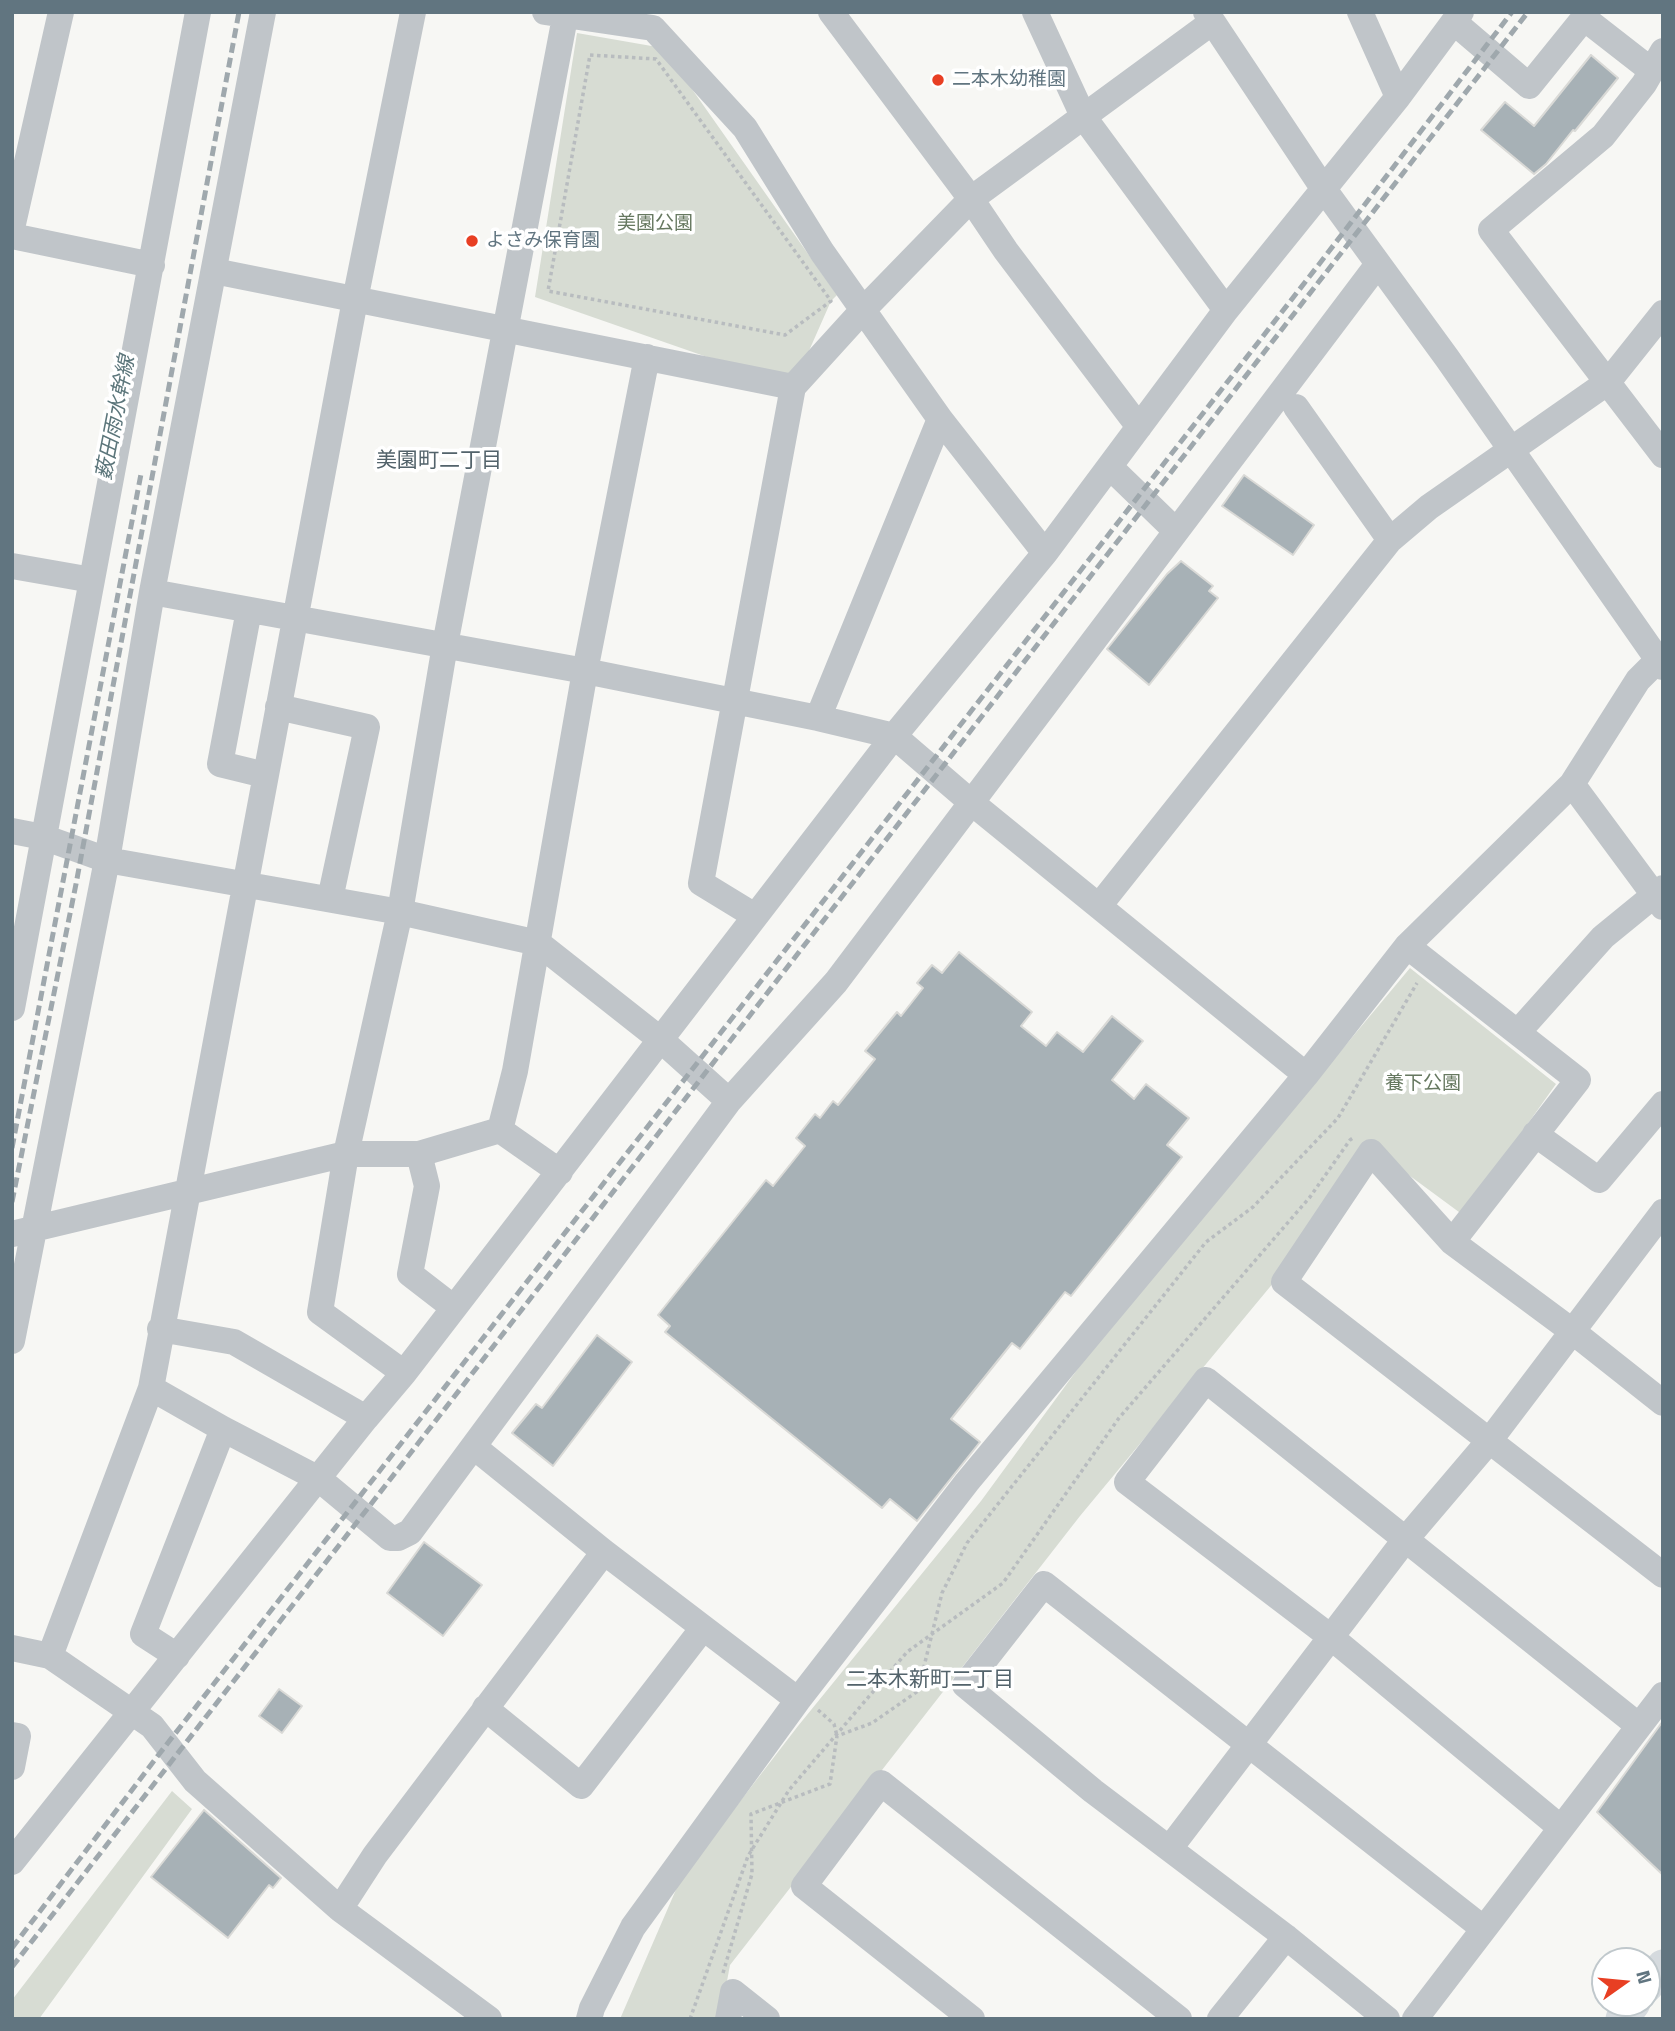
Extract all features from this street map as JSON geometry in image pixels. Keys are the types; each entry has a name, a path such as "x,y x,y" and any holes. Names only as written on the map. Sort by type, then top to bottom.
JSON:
{"street":[{"path":"12,228 61,12"},
{"path":"12,1008 198,12"},
{"path":"12,1340 22,1232 107,860 152,592 263,12"},
{"path":"50,1656 150,1388 355,300 413,12"},
{"path":"831,12 1139,427"},
{"path":"1035,12 1083,116 1226,310"},
{"path":"1360,12 1398,97"},
{"path":"404,1373 320,1312 346,1154 400,912 445,645 505,330 559,13 662,18 745,128 822,252 940,419 1045,553"},
{"path":"12,1862 404,1373 894,736 1045,553 1226,310 1398,97 1458,17 1529,86 1584,18 1657,61 1644,84 1603,136 1491,230 1663,455"},
{"path":"589,2019 633,1927 806,1703 967,1482 1306,1075 1407,946 1572,784 1638,680 1660,664 1324,188 1208,18 971,199 863,310 793,387 701,883 755,916"},
{"path":"12,236 152,265"},
{"path":"150,1388 319,1479 390,1538 398,1538 410,1532 729,1101 836,982 1378,264"},
{"path":"214,271 793,387"},
{"path":"1098,906 1390,540 1429,507 1510,448 1608,382 1663,313"},
{"path":"500,1130 515,1071 585,671 647,357"},
{"path":"1296,407 1390,540"},
{"path":"818,718 940,419"},
{"path":"1110,467 1175,530"},
{"path":"12,566 92,580"},
{"path":"152,592 585,671 894,736 972,803 1306,1075"},
{"path":"249,610 220,764 265,775"},
{"path":"278,707 367,727 330,899"},
{"path":"1518,1032 1602,937 1660,897 1572,784"},
{"path":"12,831 43,836 107,860 400,912 538,943 661,1040 729,1101"},
{"path":"1407,946 1578,1080 1452,1242"},
{"path":"1535,1134 1599,1180 1663,1104"},
{"path":"22,1232 346,1154 419,1154 500,1130"},
{"path":"500,1130 560,1172"},
{"path":"1663,1403 1452,1242 1371,1152 1284,1282 1663,1575"},
{"path":"419,1154 427,1186 410,1274 454,1308"},
{"path":"1170,1848 1405,1540 1490,1440 1663,1212"},
{"path":"160,1329 234,1342 366,1418"},
{"path":"1561,1828 1332,1638 1127,1482 1206,1380 1639,1726"},
{"path":"177,1656 143,1634 223,1429"},
{"path":"474,1447 604,1552 806,1703"},
{"path":"340,1909 375,1855 604,1552"},
{"path":"1387,2019 1286,1937 1093,1791 965,1685 1044,1584 1484,1929"},
{"path":"485,1708 581,1786 703,1628"},
{"path":"12,1648 50,1656 152,1726 195,1781 340,1909 489,2019"},
{"path":"1415,2019 1663,1695"},
{"path":"12,1735 18,1736 12,1767"},
{"path":"972,2019 804,1886 881,1783 1179,2019"},
{"path":"1220,2019 1286,1937"},
{"path":"728,2019 733,1992 767,2019"}],"path":[{"path":"590,55 656,59 831,301 785,335 548,291 590,55"},
{"path":"837,1736 872,1723 918,1691 942,1593 967,1544 1206,1242 1252,1207 1338,1118 1417,983"},
{"path":"690,2019 751,1850 782,1802 907,1652 1003,1583 1119,1418 1310,1197 1350,1140 1360,1134"},
{"path":"721,1979 752,1874 751,1814 830,1784 837,1736 834,1724 806,1703"}],"green space":[{"name":"美園公園","path":"577,33 663,48 837,295 831,301 793,387 535,297"},
{"name":"養下公園","path":"1410,968 1556,1084 1463,1215 1368,1145 1284,1270 1080,1516 730,1965 720,2019 620,2019 681,1878 798,1726 981,1501 1096,1344"},
{"path":"172,1791 192,1809 39,2019 12,2019 12,2000"}],"building":[{"path":"1591,55 1618,78 1575,131 1573,130 1546,164 1534,174 1481,130 1505,102 1534,126"},
{"path":"1244,475 1314,525 1293,555 1222,506"},
{"path":"1181,561 1213,586 1209,591 1218,598 1149,685 1107,649 1167,574"},
{"path":"959,952 1032,1012 1021,1026 1046,1046 1057,1032 1083,1052 1112,1016 1143,1041 1112,1080 1134,1099 1146,1084 1189,1118 1167,1145 1182,1157 1071,1296 1065,1292 1020,1349 1012,1343 951,1419 980,1442 917,1521 890,1499 882,1508 665,1332 670,1326 658,1315 766,1180 773,1186 805,1146 796,1138 815,1114 820,1118 833,1101 838,1105 875,1059 865,1051 897,1012 901,1016 923,988 917,983 932,965 942,973"},
{"path":"597,1335 632,1362 553,1466 512,1433 536,1404 542,1408"},
{"path":"424,1542 482,1585 443,1636 387,1593"},
{"path":"279,1689 302,1706 282,1733 259,1716"},
{"path":"1663,1721 1663,1875 1597,1812"},
{"path":"204,1810 281,1878 273,1888 269,1885 228,1938 151,1877"}],"railway":[{"path":"12,1202 76,884 239,12"},
{"path":"12,1948 160,1753 1320,263 1512,12"},
{"path":"12,1967 1528,12"},
{"path":"12,1148 141,474"}],"place":[{"name":"二本木幼稚園","path":"938,80"},
{"name":"よさみ保育園","path":"472,241"}],"district":[{"name":"美園町二丁目","path":"439,462"},
{"name":"二本木新町二丁目","path":"930,1681"}],"water label":[{"name":"薮田雨水幹線","path":"117,418"}]}
